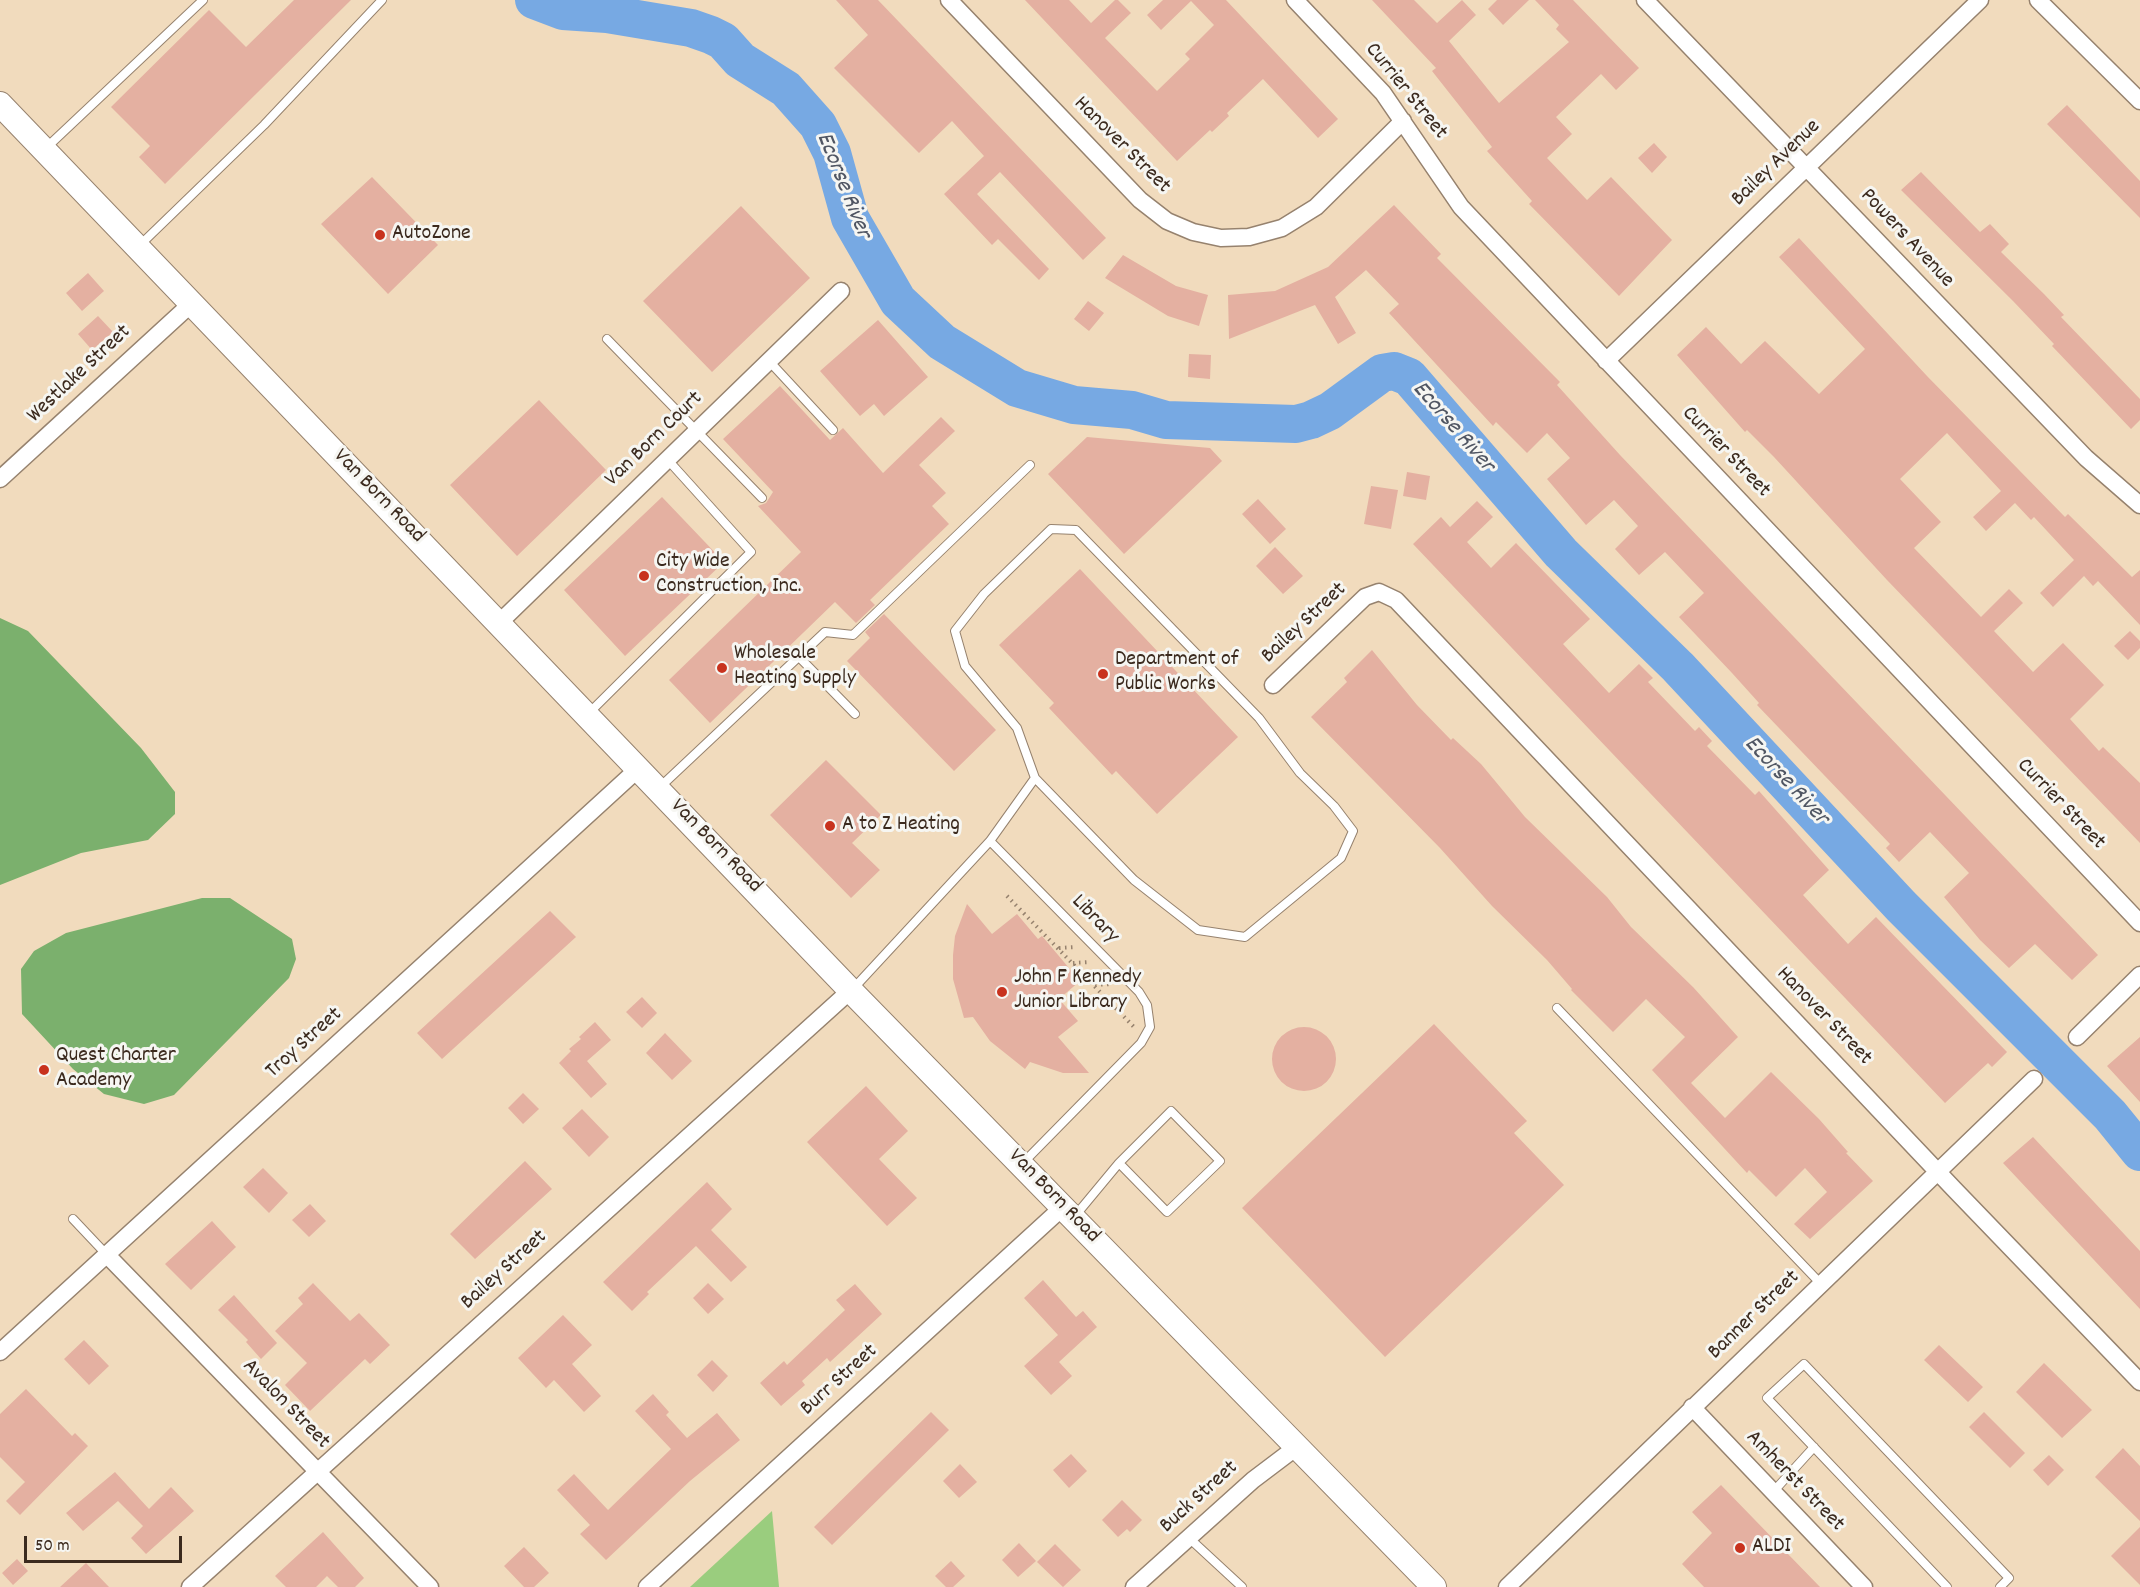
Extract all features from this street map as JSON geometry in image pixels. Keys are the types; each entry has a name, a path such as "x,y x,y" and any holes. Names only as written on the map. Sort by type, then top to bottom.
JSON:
{"main road":[{"name":"Van Born Road","path":"0,104 851,990 1434,1587"}],"street":[{"name":"Hanover Street","path":"949,0 1140,200 1167,221 1193,232 1221,238 1249,237 1282,228 1316,207 1403,121"},
{"name":"Currier Street","path":"1295,0 1383,93 1461,207 2140,923"},
{"name":"Powers Avenue","path":"1645,0 2086,458 2140,505"},
{"name":"Bailey Avenue","path":"1606,361 1980,0"},
{"path":"2038,0 2140,101"},
{"name":"Van Born Court","path":"500,622 841,291"},
{"name":"Westlake Street","path":"0,479 191,304"},
{"name":"Bailey Street","path":"1273,685 1359,602 1372,593 1379,592 1396,600 1474,682"},
{"name":"Hanover Street","path":"1474,682 2140,1382"},
{"name":"Troy Street","path":"0,1352 639,768"},
{"path":"2077,1037 2140,975"},
{"name":"Bailey Street","path":"190,1587 851,990"},
{"name":"Banner Street","path":"1507,1587 2034,1079"},
{"name":"Burr Street","path":"647,1587 1068,1213"},
{"name":"Avalon Street","path":"107,1255 430,1587"},
{"name":"Amherst Street","path":"1692,1407 1864,1587"},
{"name":"Buck Street","path":"1134,1587 1254,1480 1298,1446"}],"lane":[{"path":"44,150 202,0"},
{"path":"136,248 264,125 382,0"},
{"path":"606,339 762,498"},
{"path":"769,361 833,430"},
{"path":"588,714 751,552 667,459"},
{"path":"659,789 825,632 853,635 1030,465"},
{"path":"1051,529 1076,530 1259,718 1300,773 1334,806 1353,831 1341,858 1245,937 1198,930 1134,880 1035,778 1017,728 965,666 955,631 984,594 1051,529"},
{"path":"798,656 855,714"},
{"path":"851,990 990,841 1035,778"},
{"name":"Library","path":"990,841 1139,993 1147,1005 1150,1027 1141,1043 1022,1164"},
{"path":"1557,1008 1821,1284"},
{"path":"1068,1213 1171,1112 1220,1161 1167,1212 1119,1163"},
{"path":"73,1219 107,1255"},
{"path":"1947,1587 1767,1398 1804,1364 2009,1578 2000,1587"},
{"path":"1773,1492 1814,1447"},
{"path":"1189,1538 1242,1587"}],"path":[{"path":"1007,896 1134,1027 1134,1033"},
{"path":"1058,948 1064,948"},
{"path":"1072,963 1078,962"},
{"path":"1094,985 1100,985"}],"green space":[{"path":"0,618 28,631 141,748 175,792 175,814 148,840 81,853 0,885"},
{"path":"202,898 230,898 292,939 296,959 289,978 174,1095 144,1104 104,1094 73,1069 22,1014 21,969 34,951 66,933"},
{"path":"772,1511 779,1587 690,1587"}],"building":[{"path":"294,0 351,0 165,184 139,157 150,146 111,107 209,10 246,47"},
{"path":"836,0 878,0 1106,238 1083,260 1000,172 977,194 1049,269 1039,280 998,239 992,245 944,194 984,156 952,121 919,153 834,68 868,35"},
{"path":"1025,0 1069,0 1091,23 1115,0 1118,0 1131,13 1105,38 1157,91 1190,59 1185,54 1214,25 1191,1 1161,30 1147,15 1163,0 1226,0 1338,119 1318,138 1263,79 1227,113 1229,116 1212,132 1210,130 1177,161"},
{"path":"1372,0 1414,0 1437,23 1462,0 1476,15 1449,41 1499,103 1569,42 1556,29 1559,25 1535,0 1573,0 1639,68 1616,90 1601,74 1556,117 1572,134 1547,158 1587,200 1611,177 1672,240 1619,296 1529,204 1532,201 1487,151 1492,147 1432,71 1436,68"},
{"path":"1497,0 1529,0 1503,25 1488,9"},
{"path":"2067,105 2140,181 2140,218 2047,124"},
{"path":"1654,143 1667,157 1652,173 1638,158"},
{"path":"1921,172 1980,232 1990,224 2009,244 2001,252 2064,315 2061,317 2140,399 2140,420 2131,429 2052,346 2054,344 2013,301 1901,190"},
{"path":"372,177 438,245 388,294 321,224"},
{"path":"1394,205 1441,254 1437,258 1560,382 1557,385 1620,455 2098,955 2072,980 2035,944 2009,968 1980,940 1944,897 1969,873 1930,832 1899,862 1886,848 1890,844 1757,705 1759,703 1679,617 1704,593 1665,552 1639,575 1615,549 1638,526 1614,500 1586,525 1547,479 1570,458 1547,433 1527,453 1496,422 1493,426 1389,313 1399,304 1366,270 1335,297 1356,333 1338,344 1315,305 1229,339 1228,295 1275,291 1328,267"},
{"path":"741,206 810,278 712,372 643,301"},
{"path":"1799,238 1927,376 2065,517 2068,514 2132,577 2140,570 2140,625 2098,581 2093,586 2084,576 2053,607 2040,593 2074,560 2034,517 2031,520 2015,503 1986,531 1973,517 2001,491 1947,433 1900,479 1941,522 1914,548 1981,617 2009,589 2023,603 1994,631 2033,672 2063,643 2104,685 2070,719 2099,751 2103,747 2140,783 2140,843 1887,580 1774,457 1747,430 1745,432 1677,355 1706,327 1741,364 1765,341 1819,394 1865,349 1779,257"},
{"path":"1123,255 1176,286 1208,295 1199,326 1168,316 1105,278"},
{"path":"88,273 104,291 82,311 66,293"},
{"path":"1088,301 1104,313 1089,331 1074,319"},
{"path":"98,316 113,332 92,350 78,334"},
{"path":"878,320 928,377 884,416 874,404 860,416 820,371"},
{"path":"1189,354 1211,355 1210,379 1188,377"},
{"path":"780,386 830,440 843,428 883,473 941,417 955,431 919,465 946,493 932,506 949,524 870,600 875,605 856,623 835,602 710,723 669,680 801,552 758,506 766,503 773,492 723,439"},
{"path":"539,400 606,470 517,556 450,485"},
{"path":"1087,437 1210,448 1222,461 1124,554 1048,474"},
{"path":"1407,472 1430,476 1426,500 1403,496"},
{"path":"1371,486 1398,490 1391,529 1364,524"},
{"path":"662,497 724,562 625,656 564,590"},
{"path":"1258,499 1286,529 1270,544 1242,514"},
{"path":"1477,501 1493,517 1467,542 1491,568 1516,543 1590,619 1563,644 1609,693 1639,664 1653,678 1648,682 1695,731 1699,727 1712,741 1707,746 1755,795 1759,791 1829,870 1803,895 1848,944 1876,917 2007,1052 1992,1067 1988,1063 1945,1103 1413,544 1441,517 1450,527"},
{"path":"1275,547 1303,576 1283,594 1256,566"},
{"name":"Department of Public Works","path":"1080,569 1238,737 1157,814 1116,771 1112,775 1049,708 1054,703 999,645"},
{"path":"884,614 996,730 954,771 847,661 870,638 865,632"},
{"path":"2130,631 2140,641 2140,648 2128,660 2114,646"},
{"path":"1372,650 1417,705 1451,740 1453,738 1481,764 1525,817 1607,897 1631,927 1693,987 1738,1037 1691,1083 1725,1118 1771,1072 1819,1119 1848,1152 1846,1153 1873,1181 1810,1239 1794,1224 1827,1192 1805,1168 1776,1197 1749,1170 1747,1173 1652,1070 1685,1037 1646,999 1613,1032 1571,990 1547,960 1492,906 1440,848 1311,717 1347,682 1344,678"},
{"path":"826,760 881,815 852,843 880,870 851,898 770,815"},
{"name":"John F Kennedy Junior Library","path":"967,904 992,934 1017,914 1038,939 1042,936 1080,981 1059,999 1078,1021 1058,1037 1089,1073 1063,1073 1030,1062 1025,1069 990,1041 973,1017 964,1018 953,979 953,955 955,936"},
{"path":"550,911 576,937 442,1059 417,1033"},
{"path":"642,997 657,1013 642,1028 626,1012"},
{"path":"595,1022 611,1040 587,1061 607,1084 591,1098 559,1063 571,1051 569,1049 581,1039 579,1037"},
{"path":"1434,1024 1527,1121 1514,1133 1564,1185 1385,1357 1242,1208"},
{"path":"1298,1027 1310,1027 1327,1036 1334,1047 1336,1059 1334,1071 1327,1082 1310,1091 1298,1091 1286,1086 1277,1077 1272,1065 1272,1053 1277,1041 1286,1032"},
{"path":"665,1033 692,1061 672,1080 646,1053"},
{"path":"2140,1037 2140,1102 2107,1066"},
{"path":"866,1086 908,1131 879,1159 917,1198 887,1226 807,1142"},
{"path":"523,1093 539,1109 523,1124 508,1108"},
{"path":"582,1109 609,1137 589,1157 562,1128"},
{"path":"2033,1137 2140,1251 2140,1309 2003,1163"},
{"path":"525,1161 552,1189 475,1259 450,1234"},
{"path":"263,1168 288,1193 269,1213 243,1187"},
{"path":"707,1182 732,1209 711,1230 747,1267 731,1282 696,1246 647,1292 649,1294 632,1311 603,1282"},
{"path":"310,1204 326,1221 309,1237 292,1220"},
{"path":"212,1221 236,1247 191,1290 165,1264"},
{"path":"1043,1280 1076,1317 1083,1311 1097,1327 1059,1362 1072,1376 1051,1395 1024,1366 1058,1335 1024,1298"},
{"path":"313,1283 350,1321 359,1313 390,1345 370,1364 365,1359 310,1411 285,1385 307,1363 275,1331 303,1304 298,1298"},
{"path":"708,1283 724,1299 708,1314 693,1298"},
{"path":"855,1284 882,1314 830,1362 827,1358 802,1381 805,1385 781,1406 760,1383 784,1361 787,1365 845,1310 836,1300"},
{"path":"234,1295 277,1343 261,1359 246,1342 248,1340 218,1310"},
{"path":"563,1315 592,1345 572,1364 601,1396 584,1412 554,1380 546,1388 518,1358"},
{"path":"84,1340 109,1366 89,1385 64,1359"},
{"path":"1939,1345 1983,1387 1968,1402 1924,1360"},
{"path":"712,1360 728,1376 713,1392 697,1375"},
{"path":"2044,1363 2092,1410 2062,1438 2016,1392"},
{"path":"26,1389 72,1436 75,1433 88,1446 20,1515 6,1501 25,1482 0,1457 0,1414"},
{"path":"653,1394 669,1412 666,1415 687,1438 717,1413 740,1440 690,1481 606,1560 580,1534 590,1525 557,1490 574,1474 608,1510 671,1449 635,1411"},
{"path":"931,1412 949,1430 832,1545 814,1527"},
{"path":"1984,1412 2025,1453 2010,1468 1969,1427"},
{"path":"2123,1448 2140,1466 2140,1521 2095,1477"},
{"path":"1071,1454 1087,1471 1069,1488 1053,1470"},
{"path":"2049,1455 2064,1470 2048,1486 2033,1470"},
{"path":"960,1464 977,1482 959,1498 943,1481"},
{"path":"115,1472 149,1509 171,1487 194,1511 146,1554 131,1538 143,1526 118,1501 83,1531 66,1513"},
{"name":"ALDI","path":"1721,1485 1820,1587 1704,1587 1682,1564 1712,1533 1692,1512"},
{"path":"1122,1500 1142,1520 1130,1532 1127,1529 1118,1537 1102,1520"},
{"path":"2140,1527 2140,1585 2111,1556"},
{"path":"323,1532 364,1578 355,1587 338,1587 327,1576 316,1587 286,1587 275,1576"},
{"path":"1019,1543 1036,1561 1018,1577 1002,1560"},
{"path":"1055,1544 1081,1570 1063,1587 1037,1562"},
{"path":"524,1547 549,1573 534,1587 524,1587 504,1566"},
{"path":"17,1559 28,1571 13,1585 2,1573"},
{"path":"951,1561 965,1576 953,1587 946,1587 935,1576"},
{"path":"86,1563 109,1587 60,1587"}],"waterway":[{"name":"Ecorse River","path":"534,0 563,11 607,14 691,28 711,35 723,41 740,60 786,89 818,125 832,153 850,218 898,301 942,342 1017,388 1074,405 1132,410 1166,420 1296,424 1330,411 1382,373 1394,371 1409,377 1561,553 1678,667 1901,906 2110,1115 2140,1152"}],"place":[{"name":"AutoZone","path":"380,235"},
{"name":"City Wide Construction, Inc.","path":"644,576"},
{"name":"Wholesale Heating Supply","path":"722,668"},
{"name":"Department of Public Works","path":"1103,674"},
{"name":"A to Z Heating","path":"830,826"},
{"name":"John F Kennedy Junior Library","path":"1002,992"},
{"name":"Quest Charter Academy","path":"44,1070"},
{"name":"ALDI","path":"1740,1548"}]}
